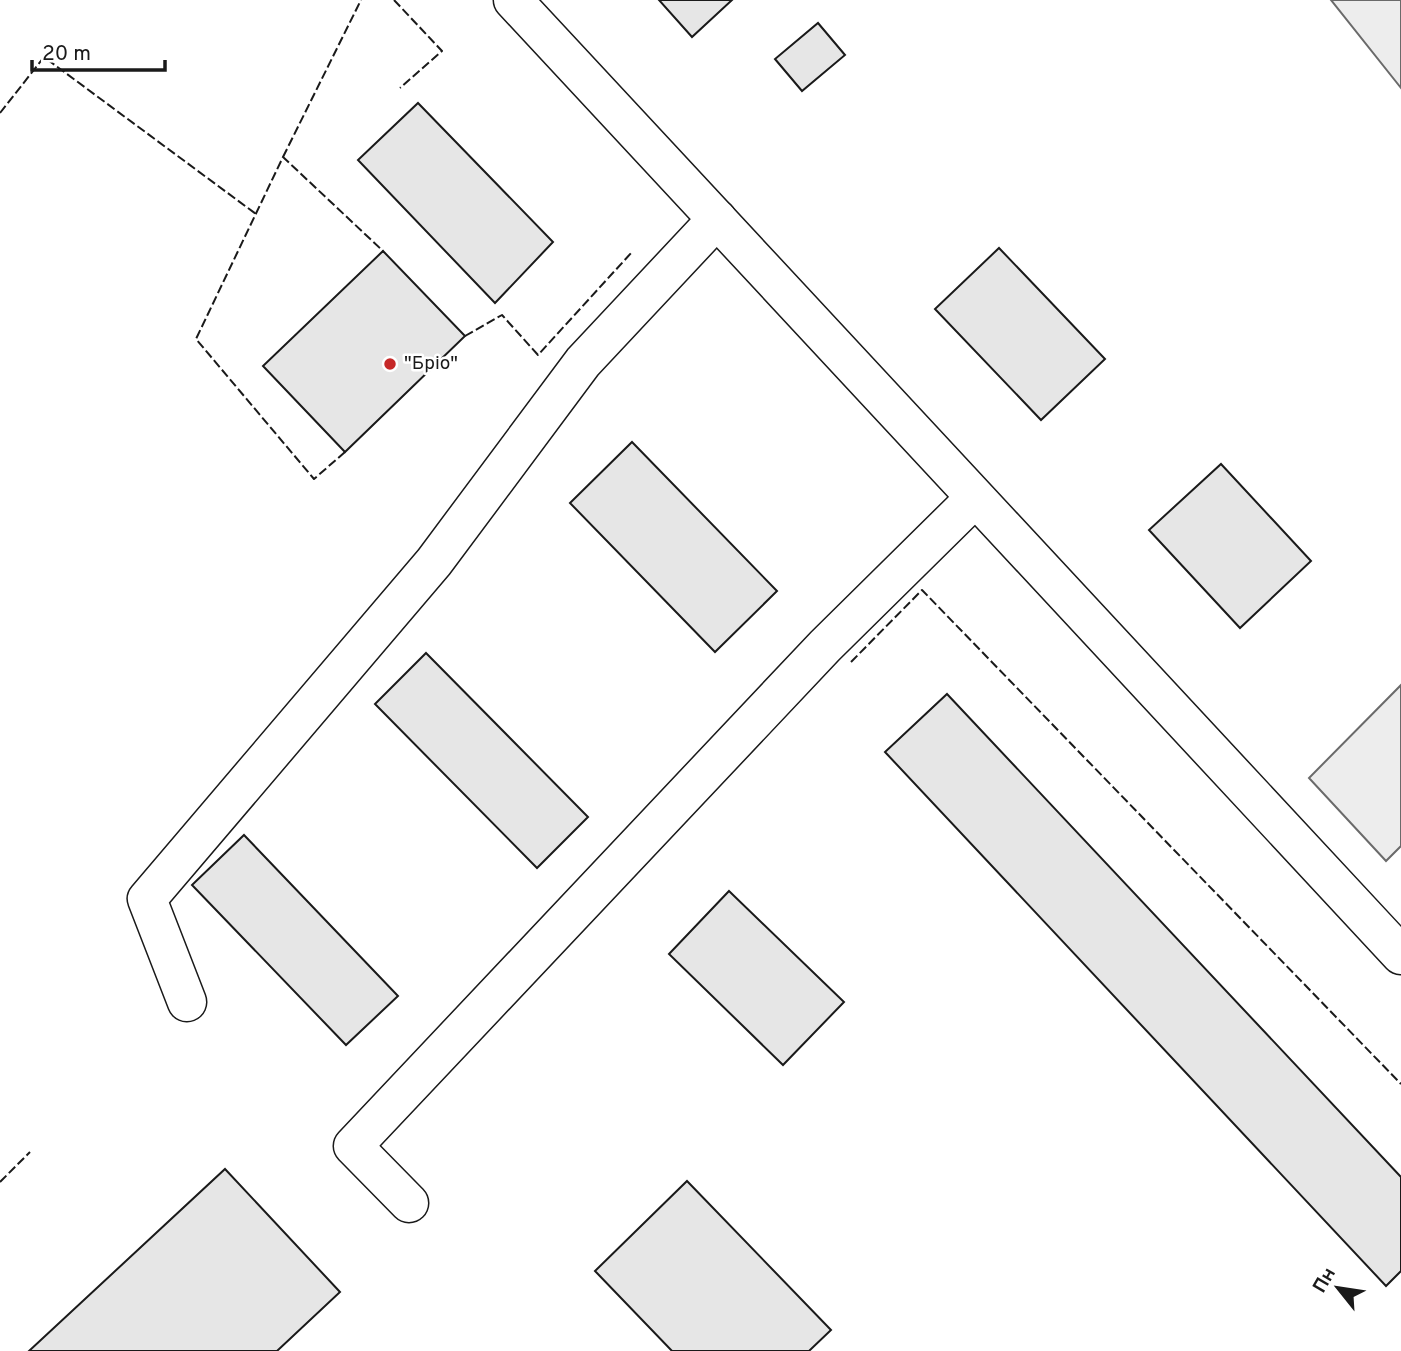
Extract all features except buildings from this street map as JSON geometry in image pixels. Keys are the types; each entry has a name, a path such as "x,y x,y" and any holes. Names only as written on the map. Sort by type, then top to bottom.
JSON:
{"street":[{"path":"513,0 1401,956"},
{"path":"187,1002 147,899 434,562 583,362 717,219"},
{"path":"409,1203 352,1146 825,646 975,498"}],"shaded area":[{"path":"1331,0 1401,0 1401,88"},
{"path":"1401,685 1401,846 1386,861 1309,778"}],"fence":[{"path":"283,157 361,0"},
{"path":"394,0 442,51 400,88"},
{"path":"0,113 44,57 256,214"},
{"path":"345,452 314,479 196,339 283,157 383,251"},
{"path":"465,336 502,315 538,355 632,252"},
{"path":"851,662 922,590 1401,1084"},
{"path":"0,1182 30,1152"}],"place":[{"name":"\"Бріо\"","path":"390,364"}]}
